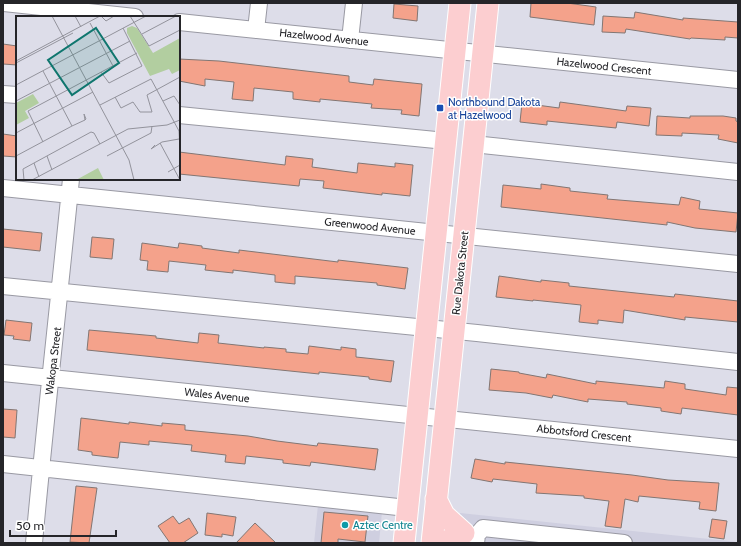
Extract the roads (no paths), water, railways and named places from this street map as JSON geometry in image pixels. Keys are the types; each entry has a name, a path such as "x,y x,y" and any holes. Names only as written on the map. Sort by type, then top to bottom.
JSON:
{"main road":[{"name":"Rue Dakota Street","path":"404,543 407,508 454,331 464,236 473,144 469,52 460,3"},
{"name":"Rue Dakota Street","path":"432,543 436,499 427,328 436,233 446,141 469,52 488,3"},
{"path":"436,499 444,515 472,537"},
{"path":"442,543 472,537"}],"street":[{"path":"4,3 87,14 119,16"},
{"path":"256,30 259,3"},
{"path":"350,40 354,3"},
{"name":"Hazelwood Avenue","path":"180,22 469,52"},
{"name":"Hazelwood Crescent","path":"469,52 738,80"},
{"path":"3,94 16,95"},
{"path":"180,115 446,141"},
{"path":"473,144 738,172"},
{"name":"Greenwood Avenue","path":"3,188 71,187 436,233 738,264"},
{"name":"Wakopa Street","path":"34,543 71,187"},
{"path":"3,286 61,293 85,293 427,328 738,362"},
{"name":"Wales Avenue","path":"3,373 431,417"},
{"name":"Abbotsford Crescent","path":"431,417 738,449"},
{"path":"3,464 407,508"},
{"path":"472,537 483,528 624,543"}],"place":[{"name":"Northbound Dakota at Hazelwood","path":"440,108"},
{"name":"Aztec Centre","path":"345,525"}]}
